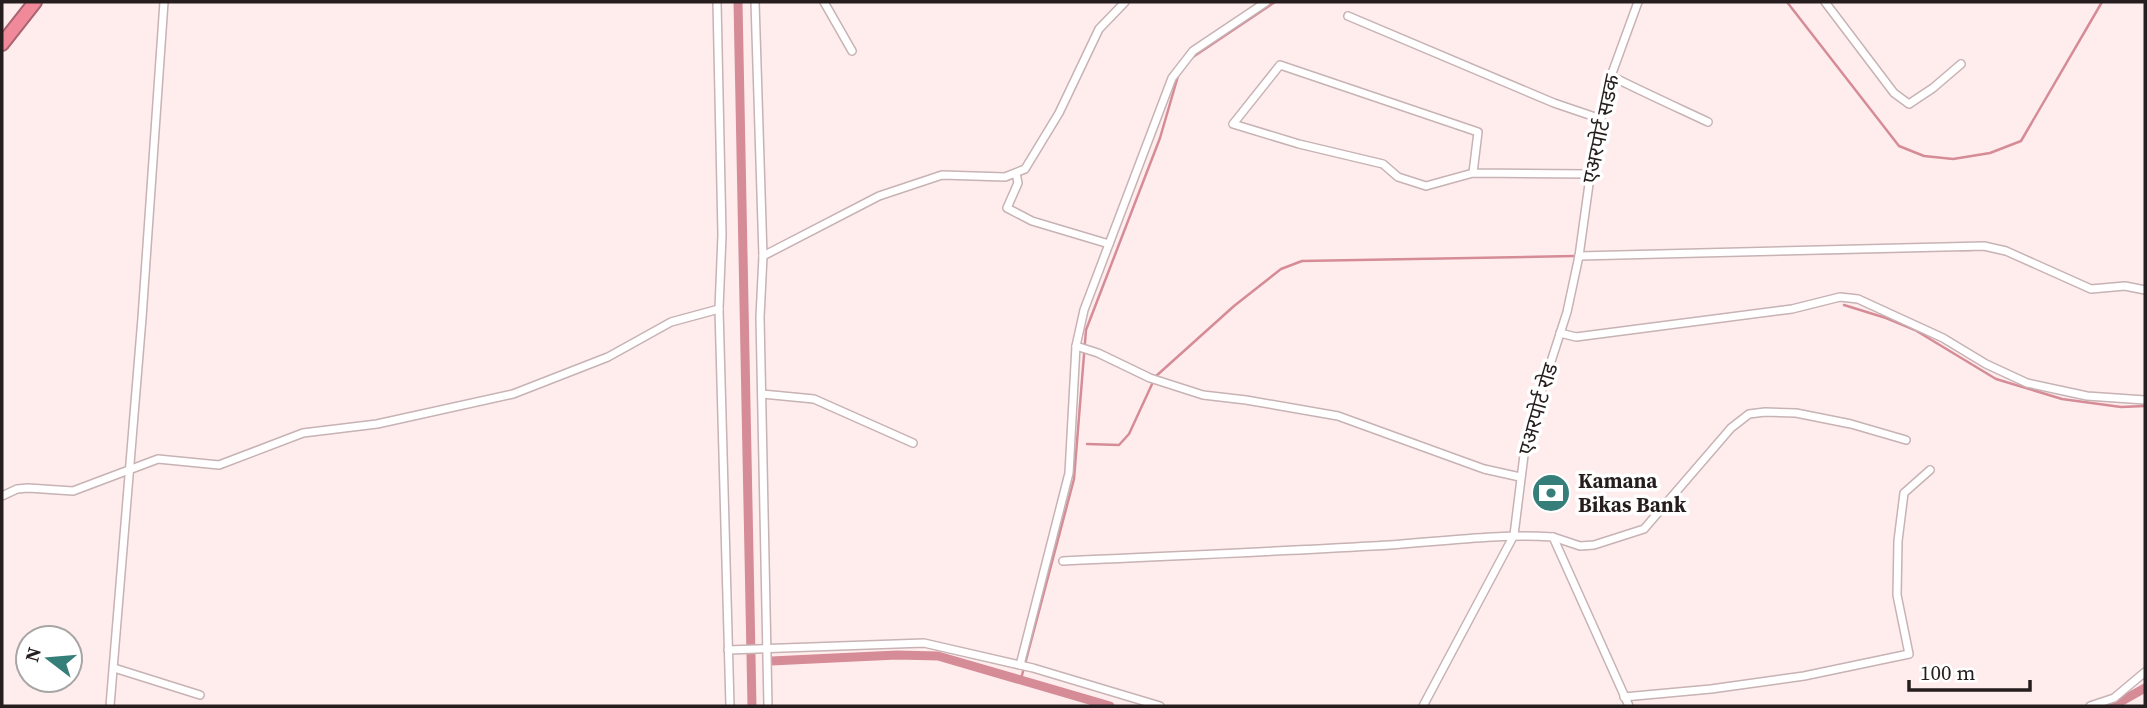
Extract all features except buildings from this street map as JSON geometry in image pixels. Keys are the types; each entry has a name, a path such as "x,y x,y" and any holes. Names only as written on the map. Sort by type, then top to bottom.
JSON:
{"highway":[{"path":"2,44 34,2"}],"street":[{"path":"110,706 164,2"},
{"path":"717,2 722,235 719,309 732,650 730,706"},
{"path":"755,2 763,256 760,317 768,706"},
{"path":"824,2 852,51"},
{"path":"763,256 879,196 942,175 1005,177 1025,169 1059,113 1100,29 1125,2"},
{"path":"1021,665 1069,473 1076,346 1084,310 1172,78 1193,51 1266,2"},
{"name":"एअरपोर्ट सडक","path":"1578,258 1591,174 1611,76 1638,2"},
{"path":"1825,2 1894,93 1909,104 1961,64"},
{"path":"1348,16 1554,103 1601,119"},
{"path":"1473,173 1478,132 1280,65 1233,124 1299,144 1383,164 1398,177 1426,186 1473,173 1591,174"},
{"path":"1611,76 1676,109 1709,122"},
{"path":"1016,173 1018,183 1007,208 1032,221 1109,244"},
{"path":"1578,258 1984,246 2016,255 2091,289 2125,286 2145,290"},
{"name":"एअरपोर्ट रोड","path":"1423,706 1514,535 1526,439 1560,333 1578,258"},
{"path":"1560,333 1576,337 1792,309 1840,297 1858,299 1943,338 1986,364 2027,383 2087,396 2145,400"},
{"path":"2,496 27,488 73,491 158,459 219,465 303,433 377,424 513,394 608,357 671,322 719,309"},
{"path":"1076,346 1150,378 1203,395 1338,416 1484,469 1520,477"},
{"path":"762,394 814,399 913,443"},
{"path":"1063,561 1433,543 1514,535 1553,537 1580,546 1594,545 1644,528 1731,428 1749,414 1765,411 1797,414 1852,424 1906,440"},
{"path":"1624,697 1804,676 1909,654 1897,595 1898,541 1904,493 1930,470"},
{"path":"1553,537 1629,706"},
{"path":"732,650 923,643 1033,668 1160,706"},
{"path":"114,668 172,689 200,695"},
{"path":"2090,706 2114,698 2145,672"}],"waterway":[{"path":"738,2 752,706"},
{"path":"1190,59 1275,2"},
{"path":"1787,2 1899,146 1924,156 1953,159 1990,153 2021,141 2102,2"},
{"path":"1021,679 1074,479 1086,330 1160,138 1178,76"},
{"path":"1960,250 1971,250"},
{"path":"1155,377 1234,306 1281,269 1302,261 1574,256"},
{"path":"1844,305 1915,330 1996,379 2062,399 2121,407 2145,406"},
{"path":"1087,444 1119,445 1129,434 1153,382"},
{"path":"771,661 897,655 938,656 1110,706"},
{"path":"2113,706 2145,688"}],"place":[{"name":"Kamana Bikas Bank","path":"1551,493"}]}
